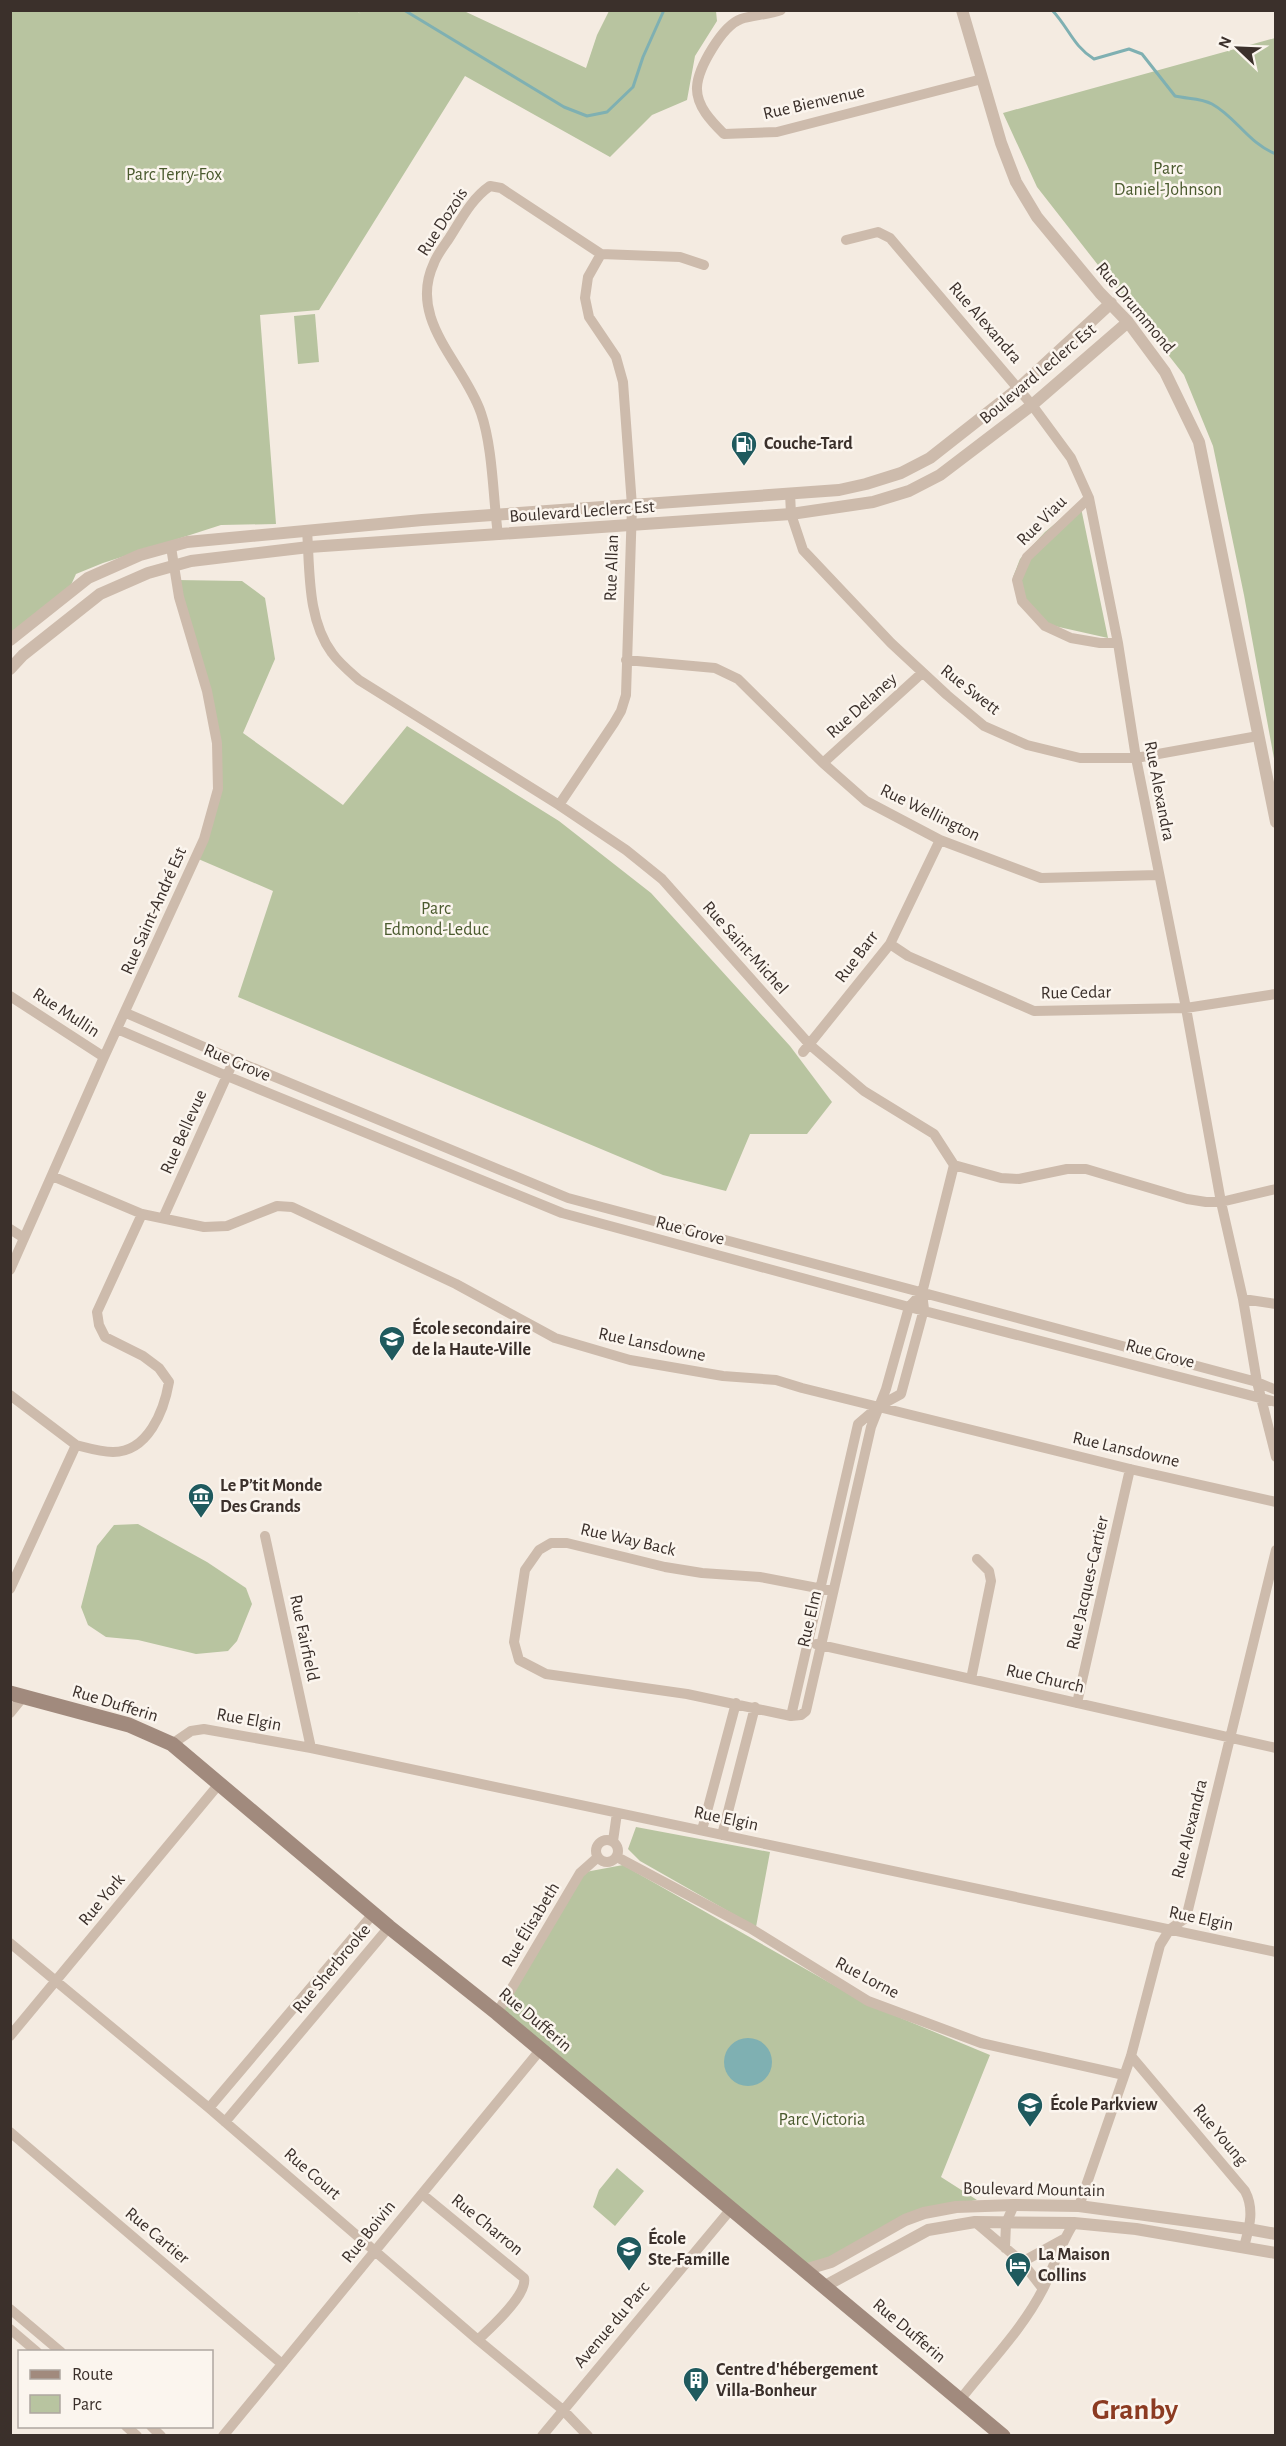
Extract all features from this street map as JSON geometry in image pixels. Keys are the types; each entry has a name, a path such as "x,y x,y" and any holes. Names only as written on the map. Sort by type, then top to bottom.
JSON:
{"main road":[{"name":"Rue Dufferin","path":"17,1695 129,1725 172,1744 373,1914 541,2049 1003,2436"}],"street":[{"name":"Rue Bienvenue","path":"782,10 740,20 722,33 702,69 696,88 705,114 724,134 777,132 982,79"},
{"name":"Rue Drummond","path":"962,10 1001,143 1016,182 1044,226 1128,322 1165,372 1199,441 1275,822"},
{"name":"Rue Dozois","path":"498,535 481,412 431,325 426,298 428,278 434,262 477,195 490,186 501,188 601,254"},
{"name":"Rue Alexandra","path":"846,240 878,232 890,238 1019,388 1071,458 1089,498 1221,1202 1244,1299 1257,1382 1275,1457"},
{"path":"601,254 680,256 704,265"},
{"name":"Rue Allan","path":"559,805 621,711 626,695 632,506 623,382 616,357 589,316 585,298 588,277 601,254"},
{"name":"Boulevard Leclerc Est","path":"10,640 88,578 140,555 186,542 496,514 839,490 867,484 901,473 930,458 1019,388 1111,303"},
{"name":"Boulevard Leclerc Est","path":"10,669 23,655 100,594 148,573 191,561 309,547 630,527 791,514 852,506 909,491 940,475 1032,405 1128,322"},
{"name":"Rue Swett","path":"790,493 791,514 804,550 891,643 984,726 1027,745 1080,758 1136,758 1258,736"},
{"name":"Rue Viau","path":"1089,498 1027,557 1017,580 1022,601 1045,626 1071,638 1100,643 1118,643"},
{"name":"Rue Saint-Michel","path":"307,530 315,618 318,629 332,654 359,680 559,805 626,850 662,879 806,1049 864,1091 934,1134 954,1165"},
{"name":"Rue Saint-André Est","path":"10,1270 204,839 218,789 217,743 209,701 179,597 171,547"},
{"name":"Rue Wellington","path":"626,660 715,668 738,679 823,763 866,801 940,840 1041,878 1158,875"},
{"name":"Rue Delaney","path":"823,763 922,673"},
{"name":"Rue Barr","path":"806,1049 890,944 940,840"},
{"name":"Rue Cedar","path":"890,944 908,956 1034,1011 1186,1008 1275,994"},
{"name":"Rue Mullin","path":"10,996 104,1057"},
{"name":"Rue Grove","path":"126,1012 234,1060 568,1198 1257,1382 1275,1390"},
{"name":"Rue Grove","path":"117,1029 562,1213 909,1307 1275,1402"},
{"name":"Rue Bellevue","path":"163,1218 234,1060"},
{"path":"954,1165 1000,1178 1019,1179 1066,1169 1086,1169 1187,1199 1221,1202 1275,1189"},
{"name":"Rue Elm","path":"922,1293 909,1307 879,1406 871,1427 806,1711 801,1715 791,1716 858,1424 879,1406 901,1394 924,1310 922,1293 954,1165"},
{"name":"Rue Lansdowne","path":"52,1176 142,1214 204,1227 227,1226 277,1206 292,1207 456,1284 555,1338 630,1360 723,1376 776,1380 1130,1469 1275,1502"},
{"path":"10,1395 76,1445 115,1452 137,1445 153,1427 166,1398 169,1382 159,1368 143,1356 105,1337 99,1325 97,1312 142,1214"},
{"path":"10,1229 24,1238"},
{"path":"1244,1299 1275,1304"},
{"path":"10,1589 76,1445"},
{"name":"Rue Jacques-Cartier","path":"1077,1703 1130,1469"},
{"path":"836,1516 849,1519"},
{"name":"Rue Fairfield","path":"265,1536 310,1748"},
{"name":"Rue Way Back","path":"736,1703 546,1674 519,1660 513,1642 525,1570 539,1550 551,1544 567,1543 665,1567 760,1578 833,1591"},
{"name":"Rue Alexandra","path":"1079,2206 1131,2056 1160,1945 1170,1929 1186,1918 1275,1550"},
{"path":"971,1679 991,1581 989,1571 977,1558"},
{"name":"Rue Church","path":"807,1642 1275,1748"},
{"path":"10,1713 17,1695"},
{"path":"702,1830 736,1703 791,1716"},
{"path":"722,1835 755,1707"},
{"name":"Rue Elgin","path":"172,1744 191,1731 204,1729 310,1748 1275,1952"},
{"path":"722,1757 741,1761"},
{"name":"Rue York","path":"10,2036 219,1784"},
{"path":"613,1841 617,1813"},
{"path":"605,1840 613,1841 619,1848 617,1857 610,1862 598,1857 596,1849 598,1845 605,1840"},
{"name":"Rue Élisabeth","path":"497,2013 580,1873 598,1857"},
{"name":"Rue Lorne","path":"617,1857 750,1928 868,2001 981,2043 1124,2075"},
{"name":"Rue Sherbrooke","path":"209,2108 373,1914"},
{"name":"Rue Sherbrooke","path":"225,2122 389,1927"},
{"name":"Rue Court","path":"10,1943 209,2108 478,2340 563,2410 588,2436"},
{"name":"Rue Sherbrooke","path":"286,2018 301,2032"},
{"name":"Rue Boivin","path":"227,2432 541,2049"},
{"name":"Rue Young","path":"1131,2056 1250,2199 1251,2213 1244,2247"},
{"name":"Rue Cartier","path":"10,2133 282,2364"},
{"name":"Rue Charron","path":"422,2194 524,2278 525,2283 520,2295 478,2340"},
{"path":"1005,2248 1006,2223 1014,2205"},
{"name":"Boulevard Mountain","path":"804,2270 831,2262 890,2228 924,2213 956,2206 1079,2206 1275,2234"},
{"name":"Avenue du Parc","path":"542,2436 731,2209"},
{"path":"975,2222 1022,2262 1043,2289"},
{"name":"Boulevard Mountain","path":"825,2286 928,2230 975,2222 1074,2223 1136,2229 1275,2253"},
{"path":"960,2400 1028,2314 1043,2289 1064,2239 1074,2223"},
{"path":"1022,2262 1064,2239"},
{"path":"10,2309 59,2350"},
{"path":"10,2329 35,2350"},
{"path":"227,2432 240,2436"}],"green space":[{"name":"Parc Terry-Fox","path":"355,10 361,14 357,11 464,11 586,68 597,35 609,11 716,11 717,21 695,56 687,100 652,115 610,157 465,76 319,310 260,315 276,524 221,525 76,574 71,585 11,633 10,11"},
{"name":"Parc Daniel-Johnson","path":"1276,38 1275,764 1244,595 1213,446 1184,375 1037,187 1003,113"},
{"path":"315,314 319,362 298,364 294,316"},
{"path":"1080,503 1108,638 1050,625 1026,606 1013,577 1020,559 1045,532"},
{"name":"Parc Edmond-Leduc","path":"176,580 242,581 265,598 275,659 243,733 343,805 407,726 559,821 651,893 790,1046 832,1102 807,1134 750,1134 726,1191 663,1175 238,997 273,891 196,858 218,789 217,743"},
{"path":"138,1524 207,1562 246,1588 252,1604 237,1641 228,1651 196,1654 138,1640 106,1637 88,1625 81,1607 97,1546 114,1525"},
{"path":"636,1827 770,1852 756,1927 640,1861 628,1849"},
{"name":"Parc Victoria","path":"623,1865 867,2004 990,2055 941,2177 977,2200 921,2210 806,2269 497,2013 580,1873"},
{"path":"617,2168 644,2191 615,2226 593,2207 599,2190"}],"water":[{"path":"743,2038 753,2038 765,2045 772,2057 772,2067 765,2079 753,2086 743,2086 728,2075 724,2067 724,2057 735,2042"}],"waterway":[{"path":"404,10 564,107 587,116 607,112 633,87 643,57 664,10"},
{"path":"1052,10 1076,43 1094,59 1129,49 1142,54 1175,96 1208,102 1221,109 1258,144 1276,154"}],"place":[{"name":"Couche-Tard","path":"744,467"},
{"name":"École secondaire de la Haute-Ville","path":"392,1362"},
{"name":"Le P’tit Monde Des Grands","path":"201,1519"},
{"name":"École Parkview","path":"1030,2128"},
{"name":"École Ste-Famille","path":"629,2272"},
{"name":"La Maison Collins","path":"1018,2288"},
{"name":"Centre d'hébergement Villa-Bonheur","path":"696,2403"}],"district":[{"name":"Granby","path":"1135,2410"}]}
